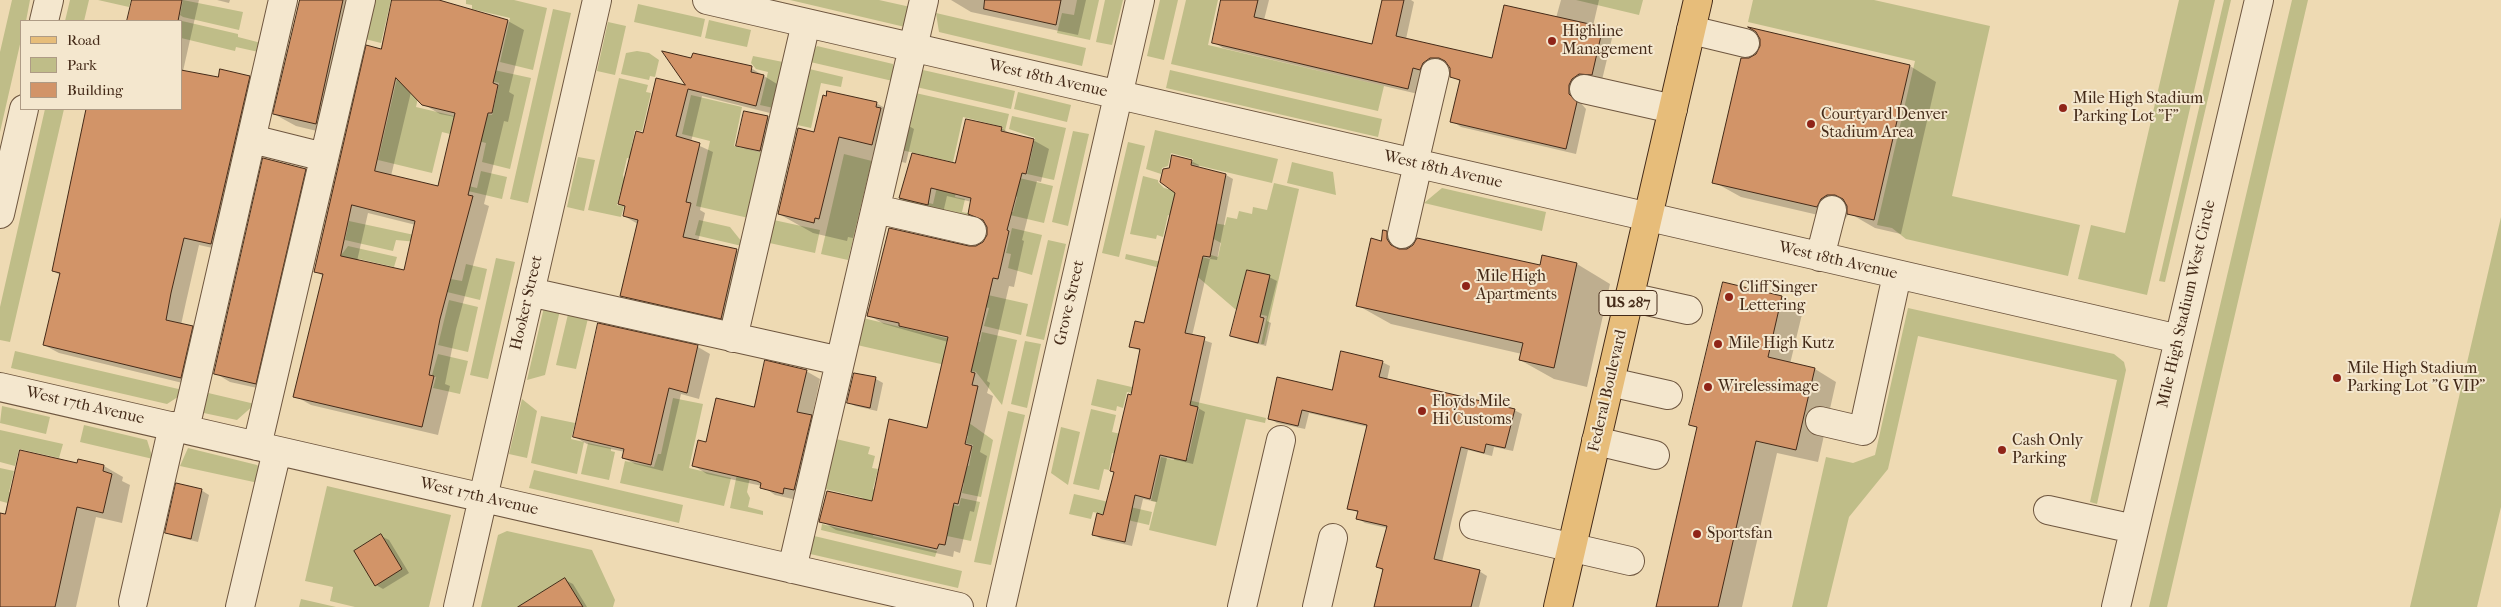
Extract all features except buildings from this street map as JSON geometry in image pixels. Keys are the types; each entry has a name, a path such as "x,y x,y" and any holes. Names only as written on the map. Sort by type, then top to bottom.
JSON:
{"main road":[{"name":"Federal Boulevard","path":"1558,607 1698,0"}],"street":[{"path":"44,20 49,0"},
{"path":"133,602 252,139 284,0"},
{"path":"240,607 267,448 324,157 361,0"},
{"name":"Hooker Street","path":"458,607 597,0"},
{"name":"West 18th Avenue","path":"707,0 2179,339"},
{"path":"792,569 924,0"},
{"name":"Grove Street","path":"1000,607 1140,0"},
{"name":"Mile High Stadium West Circle","path":"2116,607 2259,0"},
{"path":"733,338 806,23"},
{"path":"1691,30 1745,43"},
{"path":"1402,234 1435,73"},
{"path":"1584,89 1673,109"},
{"path":"0,214 24,110"},
{"path":"252,139 324,157"},
{"path":"876,209 972,231"},
{"path":"1820,257 1832,210"},
{"path":"1820,420 1864,431 1897,275"},
{"path":"530,292 840,362"},
{"path":"1630,297 1688,310"},
{"path":"1610,382 1668,395"},
{"name":"West 17th Avenue","path":"0,387 959,607"},
{"path":"1242,607 1281,440"},
{"path":"1596,441 1654,455"},
{"path":"2048,510 2134,529"},
{"path":"1474,525 1630,561"},
{"path":"1317,607 1333,538"}],"green space":[{"path":"12,0 30,0 26,20 20,20 20,44 0,132 0,52"},
{"path":"70,0 89,0 84,20 65,20"},
{"path":"98,0 131,0 129,7"},
{"path":"183,0 243,12 239,30 183,17 180,15"},
{"path":"369,0 391,0 381,43 361,38"},
{"path":"466,0 514,0 547,8 533,70 500,62 510,18 472,9 472,5 466,4"},
{"path":"790,0 879,0 915,8 905,27"},
{"path":"1077,0 1099,0 1090,40 1057,33 1062,13 1074,15"},
{"path":"1105,0 1123,0 1112,45 1096,42"},
{"path":"1160,0 1178,0 1164,60 1147,56"},
{"path":"1186,0 1218,0 1208,45 1384,86 1378,111 1171,64"},
{"path":"1576,0 1643,0 1639,15"},
{"path":"1753,0 1874,0 1990,26 1952,196 2080,225 2068,276 1906,239 1892,228 1877,225 1915,61 1748,22"},
{"path":"2179,0 2215,0 2147,295 2078,279 2091,225 2125,233"},
{"path":"2224,0 2231,0 2165,282 2159,281"},
{"path":"2292,0 2308,0 2167,607 2149,607"},
{"path":"638,4 705,19 701,37 634,22"},
{"path":"553,9 571,13 528,203 510,199"},
{"path":"936,13 1086,48 1082,66 939,32"},
{"path":"709,20 751,30 747,47 705,38"},
{"path":"182,21 238,34 238,37 265,44 263,53 236,47 235,51 182,38"},
{"path":"608,22 626,26 615,75 597,71"},
{"path":"817,46 893,64 897,82 806,61"},
{"path":"637,51 649,53 659,60 655,77 650,76 649,80 621,74 626,53"},
{"path":"753,56 788,63 778,109 760,105 768,72 756,69 751,63"},
{"path":"801,67 843,77 841,87 821,83 811,128 788,123"},
{"path":"485,68 531,78 510,169 482,162 486,143 442,132 432,173 378,160 398,74 422,79 416,107 471,120 473,111 492,115 499,83 483,79"},
{"path":"923,70 1015,91 1011,109 912,86"},
{"path":"1170,70 1382,119 1378,137 1166,88"},
{"path":"619,78 648,85 646,92 651,93 642,131 635,130 631,149 635,151 634,159 627,158 623,175 627,190 621,189 617,205 624,206 621,217 588,210"},
{"path":"911,92 1009,114 1005,131 1002,130 1003,127 963,117 953,162 897,149"},
{"path":"1018,92 1071,105 1067,122 1014,109"},
{"path":"691,95 742,107 734,146 768,154 753,219 696,206 710,141 682,134"},
{"path":"45,110 64,110 10,342 0,340 0,307"},
{"path":"1012,116 1066,128 1054,180 1027,174 1035,138 1009,129"},
{"path":"1155,130 1278,159 1272,183 1192,164 1193,159 1171,153 1168,166 1162,168 1161,174 1146,169"},
{"path":"1073,131 1089,134 1068,226 1052,222"},
{"path":"1128,142 1145,146 1119,257 1102,253"},
{"path":"844,154 872,161 848,260 821,254"},
{"path":"578,157 595,160 584,211 567,207"},
{"path":"1292,162 1333,172 1336,195 1287,183"},
{"path":"978,168 1053,186 1044,223 1010,215 1013,212 1017,197"},
{"path":"481,171 507,177 502,199 438,184 439,179 477,188"},
{"path":"1143,176 1158,180 1164,188 1182,192 1177,217 1168,215 1163,237 1157,235 1156,239 1130,234"},
{"path":"939,178 956,192 955,197 965,199 962,212 978,215 977,220 899,202 900,196 933,204"},
{"path":"1274,183 1299,189 1264,344 1261,344 1267,316 1235,309 1199,278 1125,259 1126,254 1170,264 1173,250 1210,259 1211,255 1218,257 1221,243 1210,237 1214,223 1225,225 1227,217 1237,219 1239,211 1252,214 1253,207 1267,210"},
{"path":"1442,188 1546,212 1542,231 1424,203"},
{"path":"2501,217 2501,507 2477,607 2410,607"},
{"path":"769,219 820,230 815,253 765,242"},
{"path":"699,220 730,227 746,247 695,235"},
{"path":"349,221 419,236 417,242 396,240 393,251 345,240"},
{"path":"1012,228 1042,235 1032,275 1008,268 1011,254 1006,253"},
{"path":"1048,240 1066,244 1044,340 1026,336"},
{"path":"348,246 397,257 394,267 359,259 355,275 339,253 342,254"},
{"path":"496,258 515,262 488,379 470,375"},
{"path":"466,264 487,269 480,300 447,292 451,279 462,281"},
{"path":"988,295 1028,304 1021,335 984,326 989,308 985,307"},
{"path":"449,300 478,307 468,352 438,345"},
{"path":"545,303 561,306 545,375 527,380"},
{"path":"1908,308 2114,354 2124,362 2126,370 2097,504 2090,502 2117,380 1918,336 1888,469 1849,517 1827,607 1792,607 1826,457 1853,463 1875,455"},
{"path":"569,310 589,314 576,369 556,365"},
{"path":"863,318 971,344 972,341 980,342 982,332 1017,340 1002,405 976,372 857,345"},
{"path":"1025,341 1041,344 1027,408 1011,404"},
{"path":"15,351 187,391 167,404 11,368"},
{"path":"438,354 468,361 460,394 433,388 436,377 432,375"},
{"path":"1097,379 1266,418 1265,423 1246,419 1216,546 1149,530 1156,502 1151,501 1161,457 1174,460 1175,455 1188,458 1199,409 1127,392 1123,408 1117,406 1116,411 1091,405"},
{"path":"204,392 255,404 237,420 199,412"},
{"path":"673,398 703,404 689,468 731,478 724,506 620,483 625,461 654,467 658,454 661,454"},
{"path":"522,399 537,411 527,458 509,454"},
{"path":"2,406 50,417 46,434 0,423"},
{"path":"1091,409 1116,415 1112,432 1160,443 1157,464 1112,453 1109,470 1104,469 1099,490 1073,484"},
{"path":"1008,411 1025,415 991,565 974,562"},
{"path":"541,416 575,423 571,439 584,442 577,474 531,463"},
{"path":"965,420 993,440 981,497 962,493 964,483 956,481 960,464 969,466 973,445 966,443 968,436 933,428"},
{"path":"84,425 147,440 153,459 80,442"},
{"path":"1061,427 1080,432 1068,485 1051,473"},
{"path":"0,430 63,444 59,458 19,449 15,466 0,462"},
{"path":"836,439 870,447 868,454 875,456 872,468 878,469 873,489 885,492 873,536 937,551 935,557 821,530 822,524 854,532 863,498 825,489"},
{"path":"588,443 611,448 611,451 615,452 609,480 581,474"},
{"path":"188,448 257,465 265,473 263,484 180,466"},
{"path":"0,468 14,471 9,492 17,494 15,505 0,501"},
{"path":"534,470 683,505 679,523 529,488"},
{"path":"737,474 750,477 747,492 750,498 748,507 763,511 763,515 730,508"},
{"path":"327,486 451,515 429,607 355,607 330,601 333,587 305,581"},
{"path":"1074,494 1152,512 1149,525 1093,512 1091,519 1069,514"},
{"path":"961,498 980,502 971,541 947,536 953,505 959,506"},
{"path":"507,531 592,550 615,600 613,607 481,607 498,535"},
{"path":"810,535 962,571 958,588 806,553"},
{"path":"301,599 336,607 299,607"}],"place":[{"name":"Highline Management","path":"1552,41"},
{"name":"Mile High Stadium Parking Lot \"F\"","path":"2063,108"},
{"name":"Courtyard Denver Stadium Area","path":"1811,124"},
{"name":"Mile High Apartments","path":"1466,286"},
{"name":"Cliff Singer Lettering","path":"1729,297"},
{"name":"Mile High Kutz","path":"1718,344"},
{"name":"Mile High Stadium Parking Lot \"G VIP\"","path":"2337,378"},
{"name":"Wirelessimage","path":"1708,387"},
{"name":"Floyds Mile Hi Customs","path":"1422,411"},
{"name":"Cash Only Parking","path":"2002,450"},
{"name":"Sportsfan","path":"1697,534"}]}
